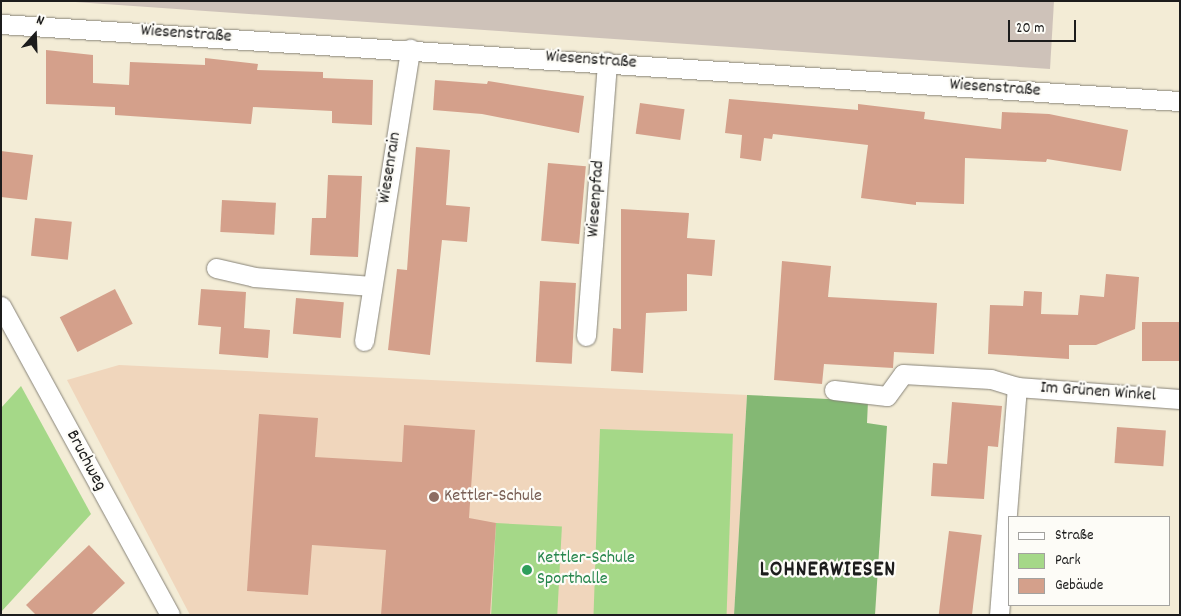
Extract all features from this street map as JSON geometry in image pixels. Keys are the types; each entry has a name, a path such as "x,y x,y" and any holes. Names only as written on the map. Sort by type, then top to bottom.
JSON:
{"street":[{"name":"Wiesenstraße","path":"1,24 410,49 1180,101"},
{"name":"Wiesenrain","path":"364,341 410,49"},
{"name":"Wiesenpfad","path":"586,336 607,62"},
{"path":"216,268 254,277 372,286"},
{"name":"Bruchweg","path":"1,306 170,615"},
{"name":"Im Grünen Winkel","path":"834,390 887,396 903,374 991,379 1017,387 1180,399"},
{"name":"Im Grünen Winkel","path":"999,615 1017,387"}],"shaded area":[{"path":"61,1 1054,1 1050,69"},
{"name":"Kettler-Schule","path":"119,365 747,395 734,615 190,615 67,380"}],"green space":[{"path":"21,386 91,514 1,612 1,408"},
{"path":"747,395 868,401 867,423 887,426 875,615 734,615"},
{"path":"600,429 733,434 727,615 594,615"},
{"name":"Kettler-Schule Sporthalle","path":"496,523 562,526 557,615 491,615"}],"building":[{"path":"46,50 93,55 93,83 129,85 130,62 205,65 205,58 258,64 257,70 323,72 323,78 373,80 372,125 332,123 332,111 253,107 251,124 115,115 115,107 46,104"},
{"path":"435,80 487,84 488,81 584,96 579,133 482,114 433,110"},
{"path":"729,99 858,110 858,104 925,112 924,119 1001,129 1002,112 1049,114 1128,130 1121,171 1047,159 1046,162 965,158 964,204 916,202 916,205 861,198 868,145 773,134 772,139 764,138 761,161 740,158 742,135 725,133"},
{"path":"640,103 685,109 680,140 636,134"},
{"path":"416,147 450,150 446,205 470,207 467,242 442,240 430,355 388,350 397,269 407,270"},
{"path":"1,151 33,155 27,200 1,197"},
{"path":"548,163 586,166 579,244 541,241"},
{"path":"328,175 362,176 358,257 310,255 312,218 326,218"},
{"path":"222,200 276,203 274,235 220,232"},
{"path":"621,209 689,213 687,238 715,240 712,276 687,274 687,311 646,313 643,373 611,371 613,328 621,329"},
{"path":"35,218 72,222 68,260 31,256"},
{"path":"782,261 831,266 828,297 937,303 934,354 894,352 893,368 824,364 822,384 774,380"},
{"path":"1106,274 1139,277 1135,329 1096,345 1069,345 1069,359 988,354 990,305 1023,306 1024,291 1042,292 1041,314 1078,315 1080,295 1104,297"},
{"path":"540,281 576,283 572,364 536,362"},
{"path":"115,289 133,324 77,352 60,317"},
{"path":"201,289 246,292 244,328 270,330 268,358 219,354 221,327 198,325"},
{"path":"296,298 344,302 341,338 293,334"},
{"path":"1142,322 1180,322 1180,361 1142,361"},
{"path":"952,402 1002,406 998,447 988,446 984,499 931,496 933,463 947,464"},
{"name":"Kettler-Schule","path":"259,414 318,418 315,457 402,462 404,425 475,430 469,518 496,523 490,615 381,615 386,550 312,545 308,595 247,591"},
{"path":"1117,427 1166,430 1163,466 1114,463"},
{"path":"949,531 982,535 972,615 939,615"},
{"path":"89,545 125,583 91,615 36,615 26,605"}],"place":[{"name":"Kettler-Schule","path":"434,497"},
{"name":"Kettler-Schule Sporthalle","path":"527,570"}],"district":[{"name":"LOHNERWIESEN","path":"828,571"}]}
